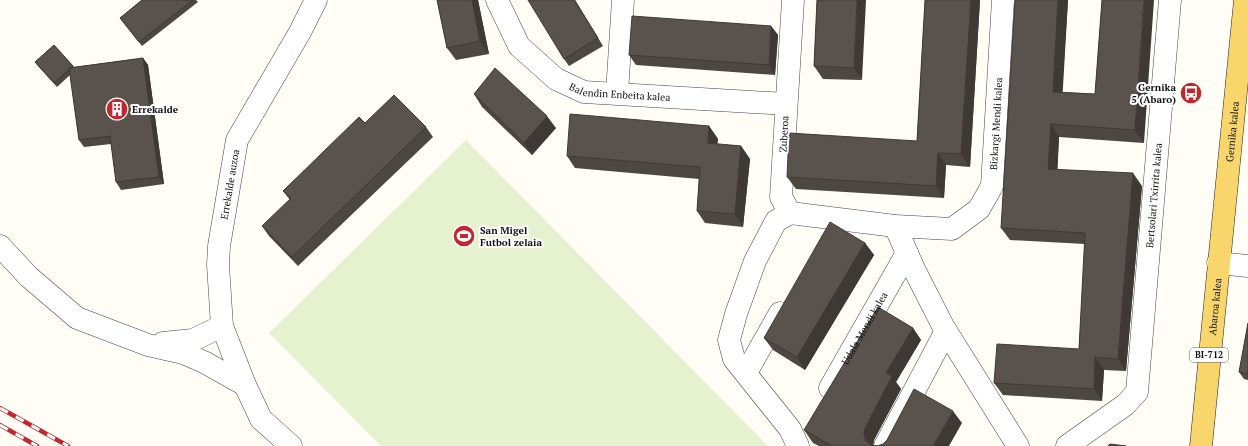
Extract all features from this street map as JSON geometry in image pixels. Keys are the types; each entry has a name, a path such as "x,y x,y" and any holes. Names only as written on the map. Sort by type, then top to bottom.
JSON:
{"main road":[{"name":"Gernika kalea","path":"1218,263 1245,0"},
{"name":"Abaroa kalea","path":"1201,446 1218,263"}],"street":[{"name":"Errekalde auzoa","path":"291,446 261,419 245,385 222,326 218,259 237,140 300,32 316,0"},
{"name":"Balendin Enbeita kalea","path":"497,0 519,46 556,79 584,92 786,104"},
{"path":"617,93 623,0"},
{"name":"Zuberoa","path":"790,212 781,197 793,0"},
{"name":"Bizkargi Mendi kalea","path":"895,226 952,229 979,209 992,186 1002,0"},
{"name":"Bertsolari Txirrita kalea","path":"1067,446 1125,405 1137,392 1170,0"},
{"path":"798,445 790,429 734,359 729,340 734,320 758,256 776,221 790,212 895,226 928,298 946,331 1018,446"},
{"path":"822,238 838,219"},
{"path":"6,252 28,277 77,318 148,345 183,353 204,362 245,385"},
{"name":"Udala Mendi kalea","path":"821,404 907,254"},
{"path":"1218,263 1248,266"},
{"path":"746,373 792,292"},
{"path":"148,345 194,340 222,326"},
{"path":"885,446 946,331"},
{"path":"798,445 809,424"}],"green space":[{"name":"San Migel Futbol zelaia","path":"466,140 768,446 381,446 269,333"}],"building":[{"path":"142,0 193,0 139,42 120,18"},
{"path":"437,0 472,0 480,41 447,48"},
{"path":"528,0 574,0 598,38 564,59"},
{"path":"817,0 857,0 854,68 814,66"},
{"path":"925,0 971,0 961,154 938,153 936,186 787,177 789,133 917,141"},
{"path":"1015,0 1058,0 1053,92 1095,94 1102,0 1144,0 1135,130 1051,124 1048,169 1133,173 1118,359 1095,357 1094,389 994,383 997,344 1079,349 1085,233 1001,228"},
{"path":"632,16 771,26 769,65 629,55"},
{"path":"54,45 73,66 54,83 35,62"},
{"name":"Errekalde","path":"143,58 159,177 116,182 110,136 79,140 69,68"},
{"path":"495,68 547,116 524,143 474,94"},
{"path":"394,95 426,127 292,257 262,226 291,198 283,191 359,117 365,123"},
{"path":"570,114 709,126 708,143 741,146 735,214 697,211 700,167 567,156"},
{"path":"830,222 865,243 797,357 764,338"},
{"path":"878,307 913,328 886,373 892,376 865,428 864,434 866,441 871,445 877,446 832,446 804,430"},
{"path":"1248,323 1248,374 1239,372"},
{"path":"914,389 953,411 933,446 877,446 883,444 887,440"},
{"path":"1110,444 1126,446 1108,446"}],"railway":[{"path":"0,408 68,446"},
{"path":"0,425 37,446"}],"place":[{"name":"Gernika 5 (Abaro)","path":"1191,93"},
{"name":"Errekalde","path":"117,109"},
{"name":"San Migel Futbol zelaia","path":"464,236"}]}
